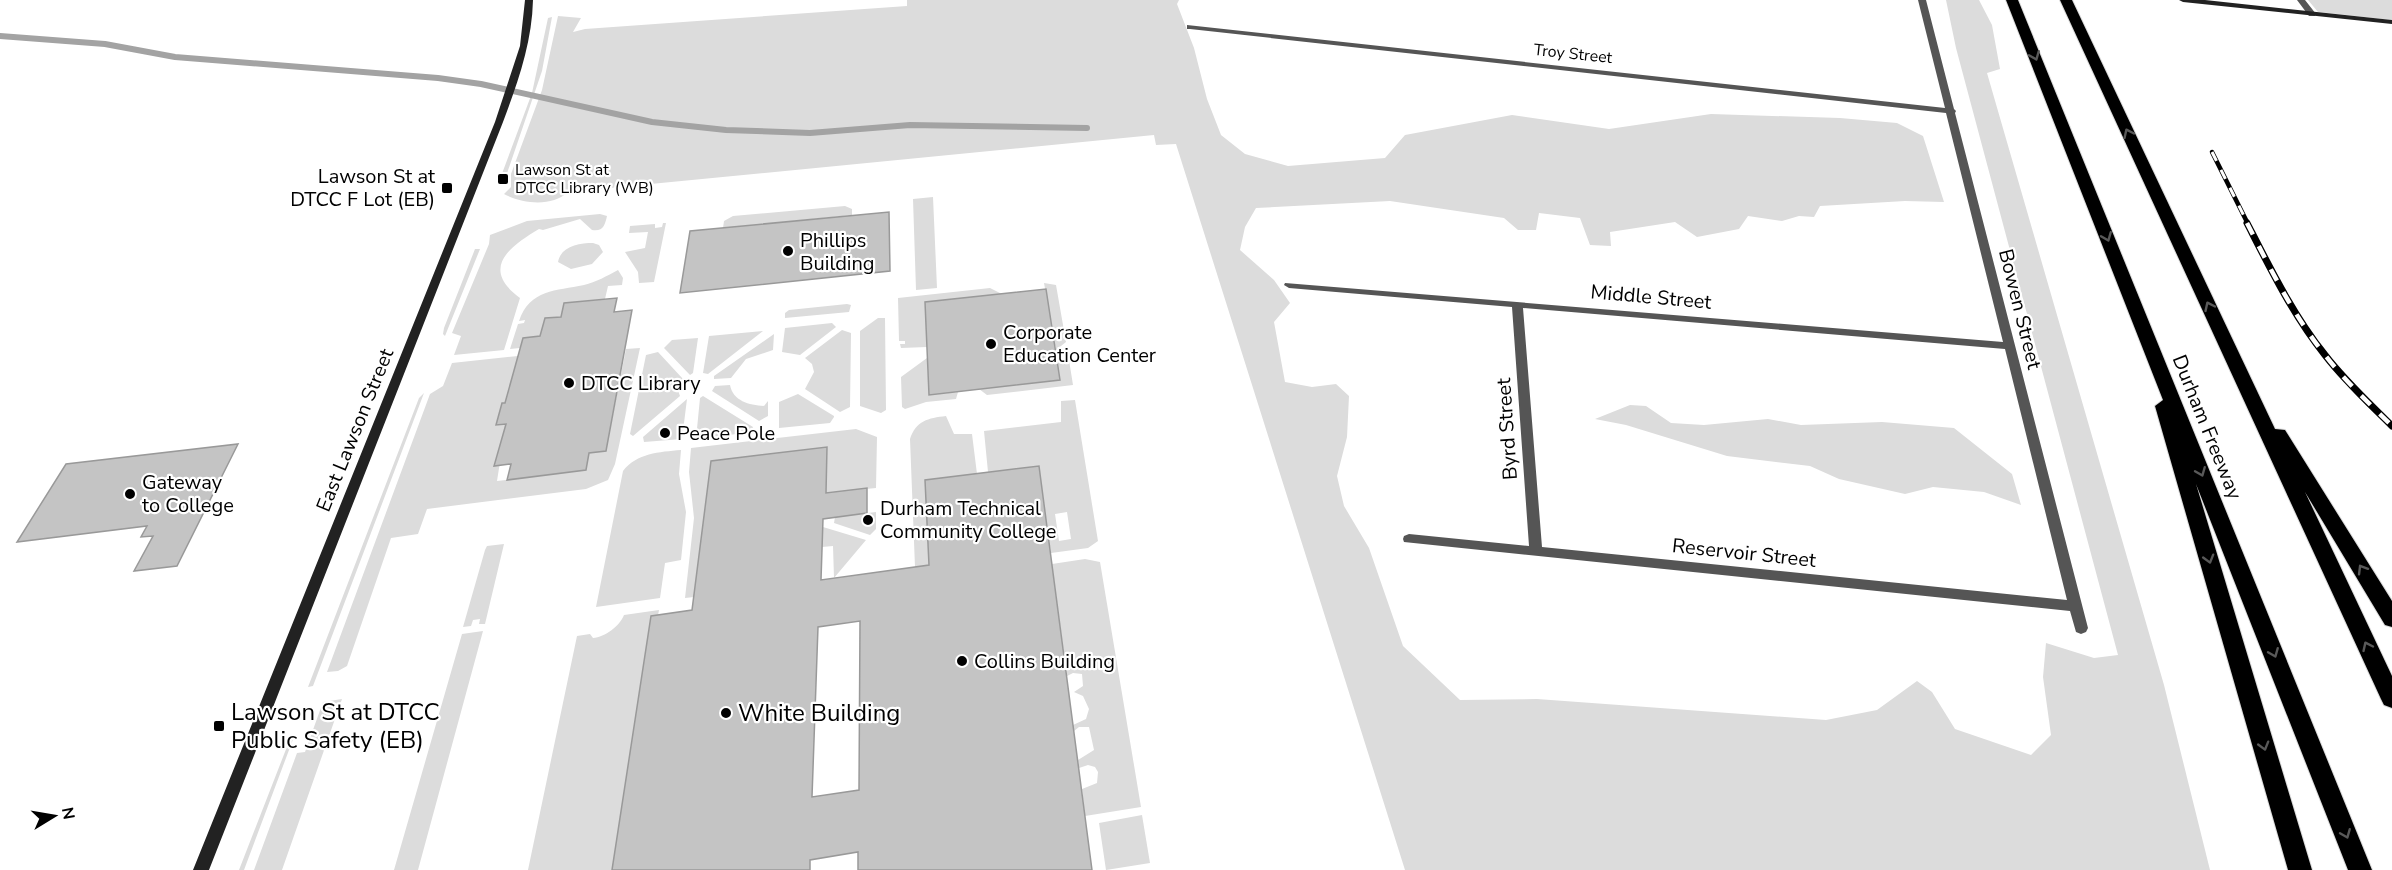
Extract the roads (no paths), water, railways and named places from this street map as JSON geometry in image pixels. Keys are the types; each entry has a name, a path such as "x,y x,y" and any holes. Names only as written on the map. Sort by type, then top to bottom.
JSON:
{"highway":[{"name":"Durham Freeway","path":"2013,1 2361,870"},
{"path":"2068,4 2392,699"},
{"path":"2133,301 2301,870"},
{"path":"2233,359 2392,619"}],"street":[{"name":"East Lawson Street","path":"201,870 499,122 515,76 530,17 529,0"},
{"name":"Bowen Street","path":"1922,0 1952,111 2081,628"},
{"path":"2183,0 2392,22"},
{"path":"2301,0 2312,14"},
{"name":"Troy Street","path":"1191,27 1952,111"},
{"name":"Middle Street","path":"1289,285 2010,346"},
{"name":"Byrd Street","path":"1517,304 1536,551"},
{"name":"Reservoir Street","path":"1409,539 2075,606"}],"waterway":[{"path":"0,36 105,44 175,57 438,78 481,84 652,122 726,130 810,133 910,125 1087,128"}],"railway":[{"path":"2212,152 2248,224"},
{"path":"2247,223 2283,291 2313,340 2357,392 2392,426"}],"place":[{"name":"Lawson St at DTCC Library (WB)","path":"503,179"},
{"name":"Lawson St at DTCC F Lot (EB)","path":"447,188"},
{"name":"Phillips Building","path":"788,251"},
{"name":"Corporate Education Center","path":"991,344"},
{"name":"DTCC Library","path":"569,383"},
{"name":"Peace Pole","path":"665,433"},
{"name":"Gateway to College","path":"130,494"},
{"name":"Durham Technical Community College","path":"868,520"},
{"name":"Collins Building","path":"962,661"},
{"name":"White Building","path":"726,713"},
{"name":"Lawson St at DTCC Public Safety (EB)","path":"219,726"}]}
